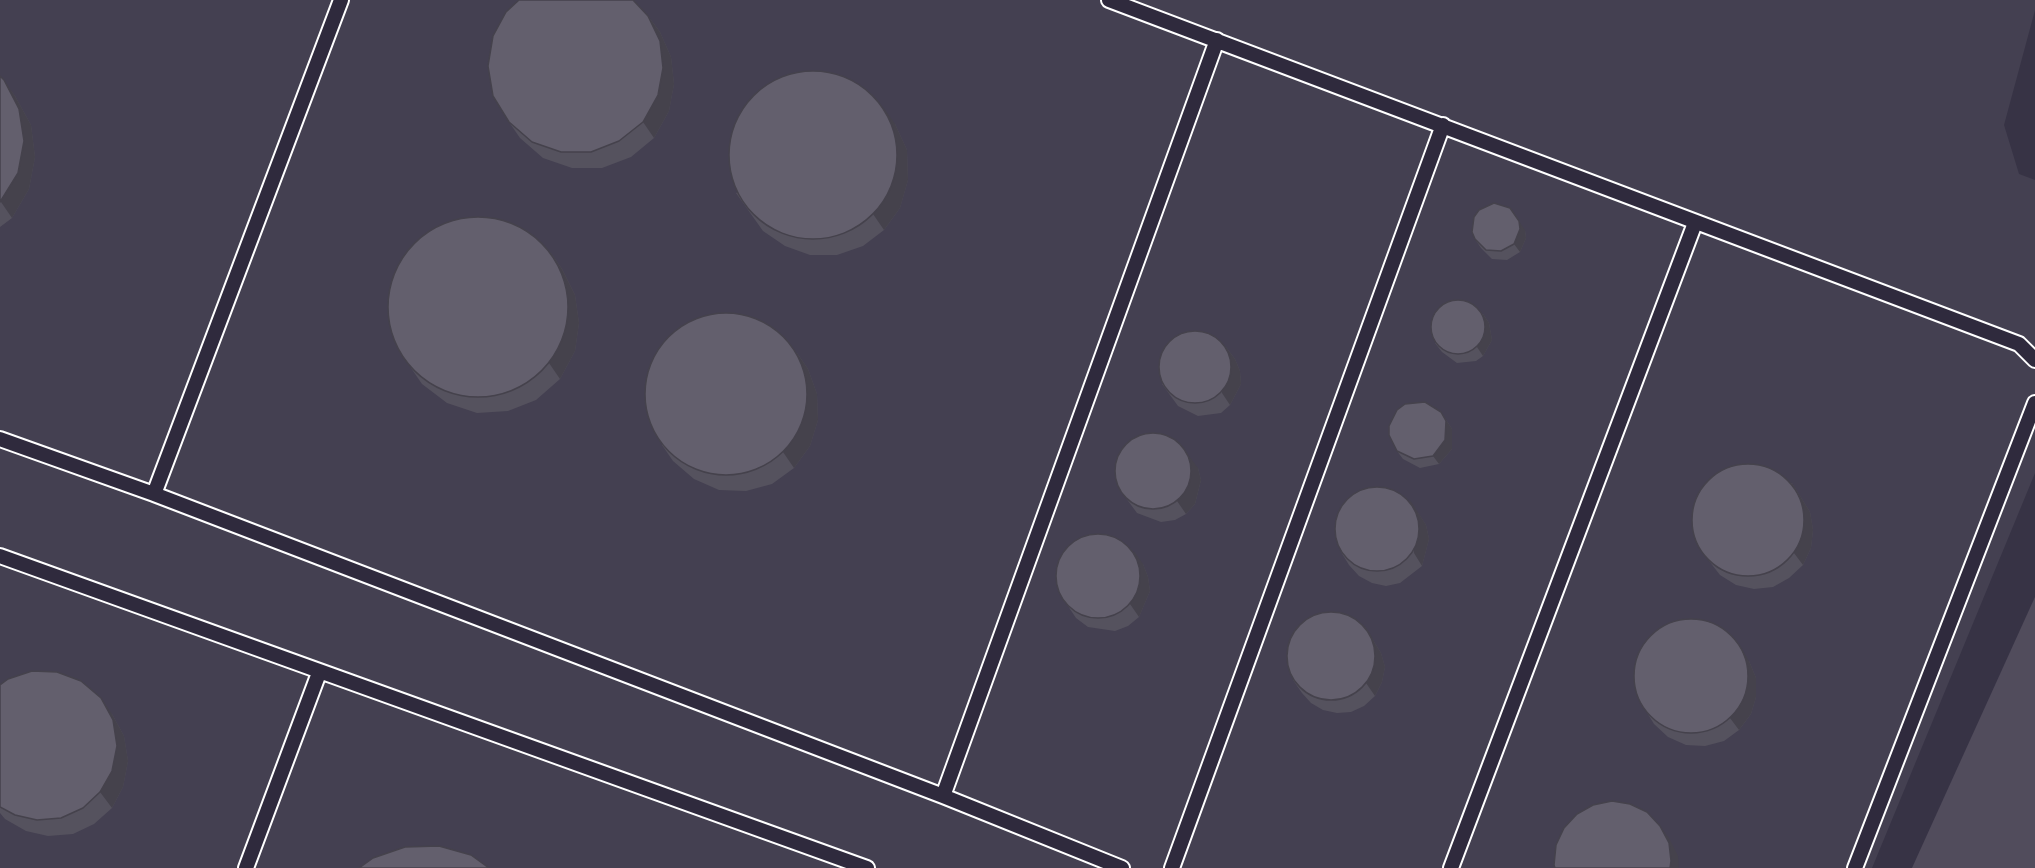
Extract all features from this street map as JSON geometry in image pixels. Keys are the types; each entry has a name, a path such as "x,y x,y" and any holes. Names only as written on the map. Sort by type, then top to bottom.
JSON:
{"lane":[{"path":"154,494 341,0"},
{"path":"1109,0 2019,344 2035,360"},
{"path":"943,796 1217,40"},
{"path":"1172,868 1443,125"},
{"path":"1451,868 1695,223"},
{"path":"1855,868 2035,403"},
{"path":"0,439 154,494 943,796 1122,868"},
{"path":"0,556 867,868"},
{"path":"246,868 319,672"}],"shaded area":[{"path":"0,0 2035,0 2035,10 2004,125 2019,174 2035,180 2035,473 1872,868 0,868"},
{"path":"2035,597 2035,868 1912,868"}],"building":[{"path":"519,0 633,0 648,16 660,41 663,68 658,95 643,122 619,141 591,152 561,152 532,142 509,122 493,96 488,66 493,36 506,12"},
{"path":"813,71 829,72 845,77 873,95 891,123 896,139 896,171 891,187 873,215 845,233 829,238 813,239 797,238 781,233 753,215 735,187 730,171 729,155 730,139 735,123 753,95 781,77 797,72"},
{"path":"0,76 19,109 24,141 18,173 0,202"},
{"path":"1494,203 1510,208 1519,221 1520,229 1514,244 1501,251 1486,250 1475,239 1472,232 1474,217 1479,210"},
{"path":"478,217 512,224 528,232 542,243 553,257 561,273 568,307 561,341 553,357 542,371 528,382 512,390 478,397 444,390 428,382 414,371 403,357 395,341 388,307 395,273 403,257 414,243 428,232 444,224"},
{"path":"1458,300 1468,302 1477,308 1483,317 1485,327 1483,337 1477,346 1468,352 1458,354 1448,352 1439,346 1433,337 1431,327 1433,317 1439,308 1448,302"},
{"path":"726,313 757,319 783,337 801,363 807,394 801,425 783,451 757,469 726,475 695,469 669,451 651,425 645,394 651,363 669,337 695,319"},
{"path":"1202,331 1221,341 1229,353 1231,367 1229,381 1221,393 1209,401 1188,403 1169,393 1161,381 1159,360 1169,341 1181,333"},
{"path":"1425,402 1441,412 1446,421 1445,440 1433,456 1414,459 1397,451 1389,435 1389,426 1397,410 1405,404"},
{"path":"1153,433 1167,436 1180,444 1188,457 1191,471 1188,485 1180,498 1167,506 1153,509 1139,506 1126,498 1118,485 1115,471 1118,457 1126,444 1139,436"},
{"path":"1748,464 1769,468 1787,481 1800,499 1804,520 1800,541 1787,559 1769,572 1748,576 1727,572 1709,559 1696,541 1692,520 1696,499 1709,481 1727,468"},
{"path":"1369,487 1385,487 1401,494 1412,505 1419,521 1416,545 1407,559 1385,571 1369,571 1353,564 1342,553 1335,537 1335,521 1342,505 1353,494"},
{"path":"1098,534 1114,537 1128,546 1137,560 1140,576 1137,592 1128,606 1114,615 1098,618 1082,615 1068,606 1059,592 1056,576 1059,560 1068,546 1082,537"},
{"path":"1331,612 1348,615 1362,625 1372,639 1375,656 1372,673 1362,687 1348,697 1331,700 1314,697 1300,687 1290,673 1287,656 1290,639 1300,625 1314,615"},
{"path":"1691,619 1713,624 1731,636 1743,654 1748,676 1743,698 1731,716 1713,728 1691,733 1669,728 1651,716 1639,698 1634,676 1639,654 1651,636 1669,624"},
{"path":"32,671 57,672 81,681 101,698 113,720 117,746 112,771 100,792 83,808 61,818 37,820 15,815 0,807 0,685 8,679"},
{"path":"1612,801 1630,804 1647,812 1660,826 1669,843 1670,868 1555,868 1556,845 1564,828 1577,814 1593,805"},
{"path":"439,846 471,855 489,868 359,868 373,858 405,847"}]}
